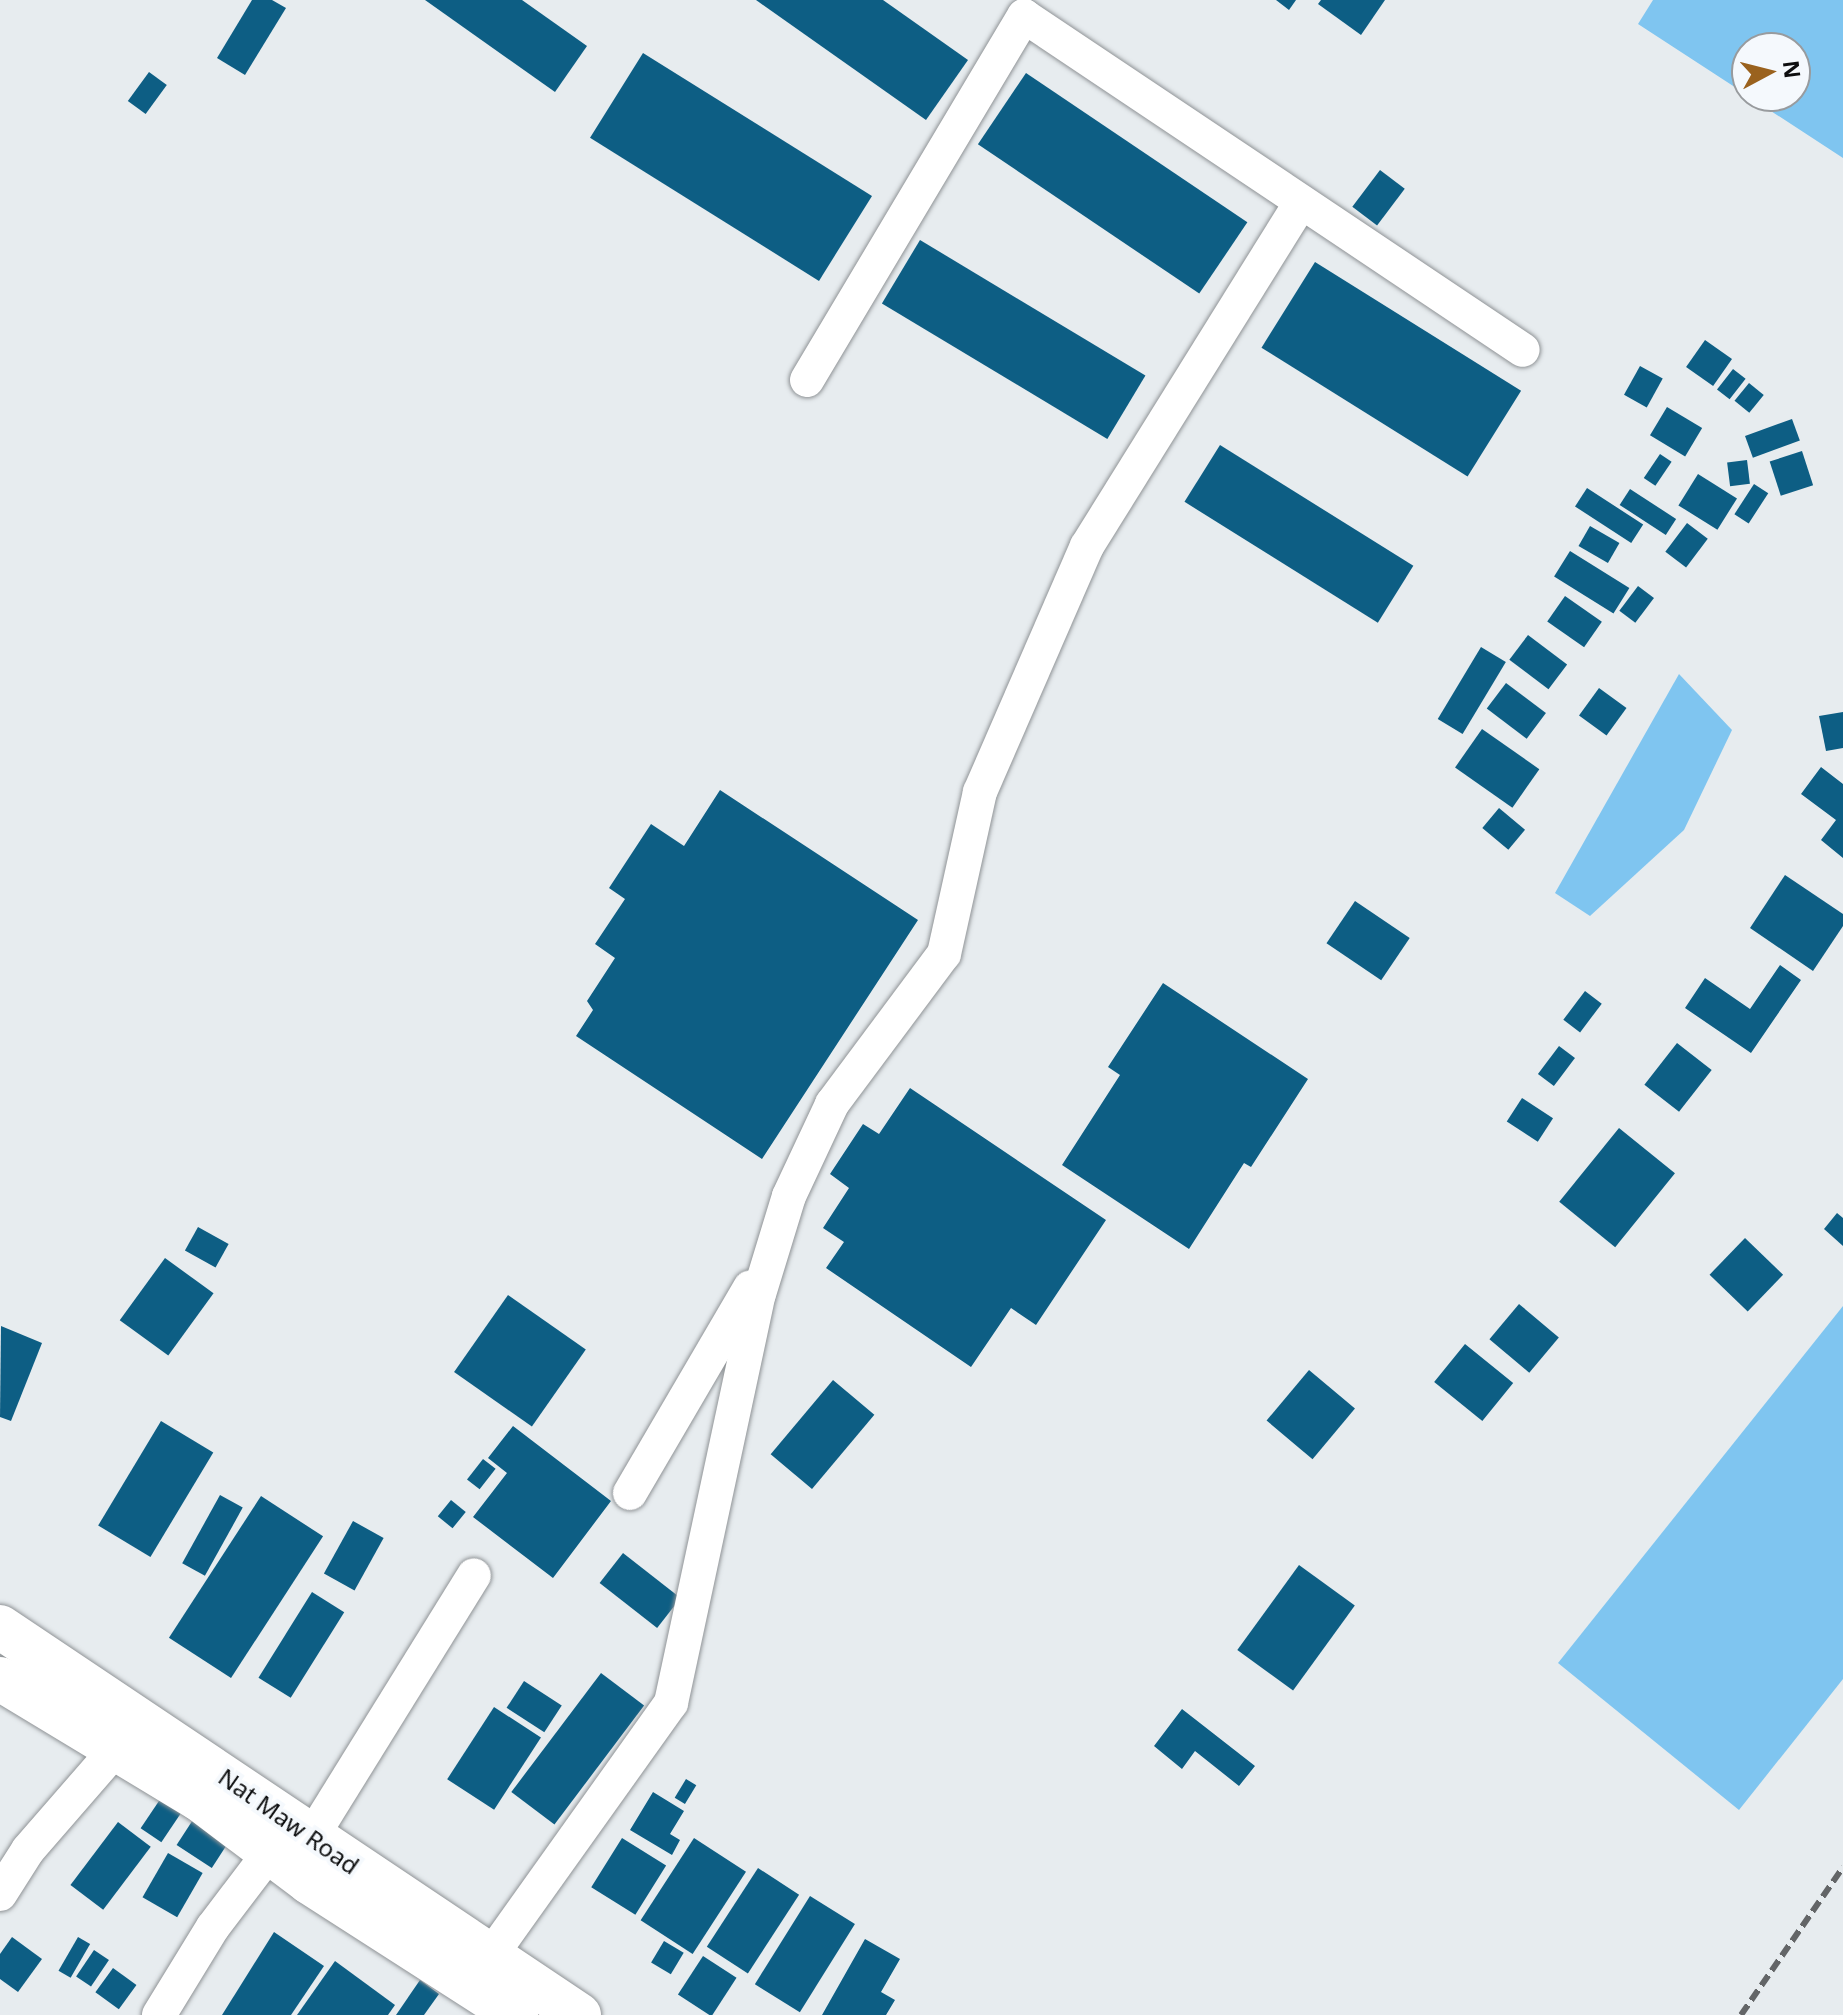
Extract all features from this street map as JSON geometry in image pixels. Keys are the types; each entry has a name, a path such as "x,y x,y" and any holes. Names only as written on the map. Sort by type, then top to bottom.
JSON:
{"main road":[{"name":"Nat Maw Road","path":"0,1627 199,1799 270,1852 478,1973 579,2015"},
{"name":"Nat Maw Road","path":"0,1679 123,1733 311,1838 478,1973 516,2015"}],"street":[{"path":"807,380 1024,16 1523,350"},
{"path":"478,1973 671,1703 772,1250 789,1196 832,1104 944,954 980,792 1087,546 1301,202"},
{"path":"630,1493 772,1250"},
{"path":"311,1838 474,1575"},
{"path":"0,1894 28,1850 123,1733"},
{"path":"159,2015 213,1927 270,1852"}],"water":[{"path":"1653,0 1843,0 1843,158 1773,112 1811,112 1811,32 1731,32 1731,85 1638,24"},
{"path":"1679,674 1732,730 1684,830 1590,916 1555,893"},
{"path":"1843,1306 1843,1679 1739,1810 1558,1663"}],"building":[{"path":"252,0 272,0 286,8 245,75 217,58"},
{"path":"425,0 522,0 587,46 555,92"},
{"path":"756,0 883,0 968,60 926,120"},
{"path":"1276,0 1296,0 1289,10"},
{"path":"1321,0 1385,0 1361,35 1318,4"},
{"path":"643,53 872,196 819,281 590,138"},
{"path":"149,72 167,85 146,114 128,101"},
{"path":"1026,73 1247,222 1199,294 978,144"},
{"path":"1380,170 1405,189 1377,225 1352,207"},
{"path":"920,240 1145,375 1107,439 882,303"},
{"path":"1315,262 1521,391 1468,476 1261,348"},
{"path":"1705,340 1732,359 1713,386 1686,367"},
{"path":"1640,366 1663,379 1647,407 1624,395"},
{"path":"1733,369 1746,379 1730,399 1717,389"},
{"path":"1749,383 1764,395 1749,413 1735,401"},
{"path":"1667,407 1702,428 1685,456 1650,435"},
{"path":"1792,419 1800,441 1753,458 1745,436"},
{"path":"1220,445 1413,566 1378,623 1184,502"},
{"path":"1802,451 1813,485 1781,496 1770,462"},
{"path":"1660,454 1672,462 1655,486 1644,478"},
{"path":"1747,460 1750,484 1730,486 1727,462"},
{"path":"1698,474 1737,498 1717,530 1678,505"},
{"path":"1754,484 1768,493 1749,523 1734,514"},
{"path":"1587,488 1643,524 1631,543 1575,506"},
{"path":"1630,489 1676,519 1666,535 1620,505"},
{"path":"1687,523 1708,539 1686,567 1665,552"},
{"path":"1590,526 1619,543 1608,563 1578,546"},
{"path":"1570,551 1629,588 1613,614 1554,576"},
{"path":"1638,586 1654,598 1635,623 1619,611"},
{"path":"1565,596 1602,622 1584,647 1547,621"},
{"path":"1528,635 1567,664 1548,689 1509,660"},
{"path":"1481,647 1506,662 1463,734 1438,719"},
{"path":"1506,683 1546,713 1527,739 1487,709"},
{"path":"1599,688 1627,708 1607,735 1579,716"},
{"path":"1843,712 1843,748 1826,751 1819,716"},
{"path":"1482,729 1539,769 1512,808 1455,768"},
{"path":"1821,767 1843,784 1843,858 1821,840 1836,820 1801,794"},
{"path":"720,790 918,920 762,1159 576,1036 593,1010 587,1001 615,958 595,944 625,899 609,888 651,824 684,846"},
{"path":"1499,808 1525,830 1508,850 1482,828"},
{"path":"1785,875 1843,914 1843,926 1813,971 1750,928"},
{"path":"1355,901 1410,938 1381,980 1326,943"},
{"path":"1780,965 1801,980 1751,1053 1685,1008 1705,978 1750,1009"},
{"path":"1163,983 1308,1079 1251,1167 1244,1163 1189,1249 1062,1165 1120,1075 1108,1067"},
{"path":"1585,991 1602,1004 1580,1032 1563,1020"},
{"path":"1677,1043 1712,1070 1679,1112 1644,1085"},
{"path":"1559,1046 1575,1058 1554,1086 1538,1074"},
{"path":"910,1088 1106,1220 1036,1325 1011,1308 971,1367 826,1268 844,1242 823,1228 849,1188 830,1174 863,1124 879,1134"},
{"path":"1522,1098 1553,1118 1538,1142 1507,1121"},
{"path":"1619,1128 1675,1173 1615,1247 1559,1202"},
{"path":"1837,1213 1843,1218 1843,1246 1824,1229"},
{"path":"198,1227 229,1244 216,1268 185,1251"},
{"path":"1745,1238 1783,1275 1748,1312 1710,1275"},
{"path":"165,1258 214,1293 168,1356 120,1320"},
{"path":"508,1295 586,1349 532,1426 454,1372"},
{"path":"1519,1304 1559,1337 1529,1373 1489,1339"},
{"path":"1,1326 42,1343 11,1421 0,1417"},
{"path":"1465,1344 1513,1383 1482,1421 1434,1382"},
{"path":"1309,1370 1355,1409 1313,1459 1267,1421"},
{"path":"833,1380 874,1415 812,1489 771,1454"},
{"path":"161,1421 213,1452 150,1557 98,1526"},
{"path":"513,1426 611,1501 553,1578 473,1517 507,1473 488,1458"},
{"path":"483,1459 496,1469 480,1489 467,1479"},
{"path":"220,1495 243,1508 205,1576 182,1563"},
{"path":"261,1496 323,1536 231,1678 169,1638"},
{"path":"451,1500 466,1512 453,1528 438,1516"},
{"path":"353,1521 384,1538 355,1590 324,1573"},
{"path":"623,1553 681,1598 657,1628 600,1583"},
{"path":"1299,1565 1355,1606 1293,1691 1237,1650"},
{"path":"312,1592 344,1612 291,1698 258,1678"},
{"path":"601,1673 644,1705 554,1824 511,1792"},
{"path":"524,1681 562,1706 544,1732 507,1708"},
{"path":"494,1707 541,1737 494,1810 447,1779"},
{"path":"1182,1709 1255,1766 1239,1786 1195,1751 1182,1769 1154,1746"},
{"path":"686,1779 696,1785 685,1804 675,1798"},
{"path":"653,1792 684,1811 670,1834 680,1840 672,1855 630,1830"},
{"path":"163,1795 184,1809 161,1842 141,1828"},
{"path":"200,1809 235,1832 212,1868 177,1845"},
{"path":"118,1822 151,1847 103,1910 70,1885"},
{"path":"622,1838 666,1866 635,1915 591,1887"},
{"path":"694,1838 746,1872 693,1954 641,1920"},
{"path":"168,1853 203,1873 177,1917 142,1897"},
{"path":"758,1868 799,1895 748,1974 707,1947"},
{"path":"810,1896 855,1924 800,2012 755,1984"},
{"path":"274,1932 324,1966 291,2015 222,2015"},
{"path":"12,1937 42,1959 18,1992 0,1979 0,1954"},
{"path":"78,1937 90,1944 71,1978 58,1971"},
{"path":"865,1939 900,1959 881,1992 895,2000 886,2015 822,2015"},
{"path":"664,1941 684,1953 671,1974 651,1962"},
{"path":"94,1950 109,1960 91,1987 76,1977"},
{"path":"703,1956 737,1978 712,2015 678,1995"},
{"path":"335,1961 395,2005 388,2015 297,2015"},
{"path":"113,1968 136,1985 119,2009 95,1992"},
{"path":"420,1980 439,1994 424,2015 396,2015"}],"railway":[{"path":"1741,2015 1843,1867"}]}
